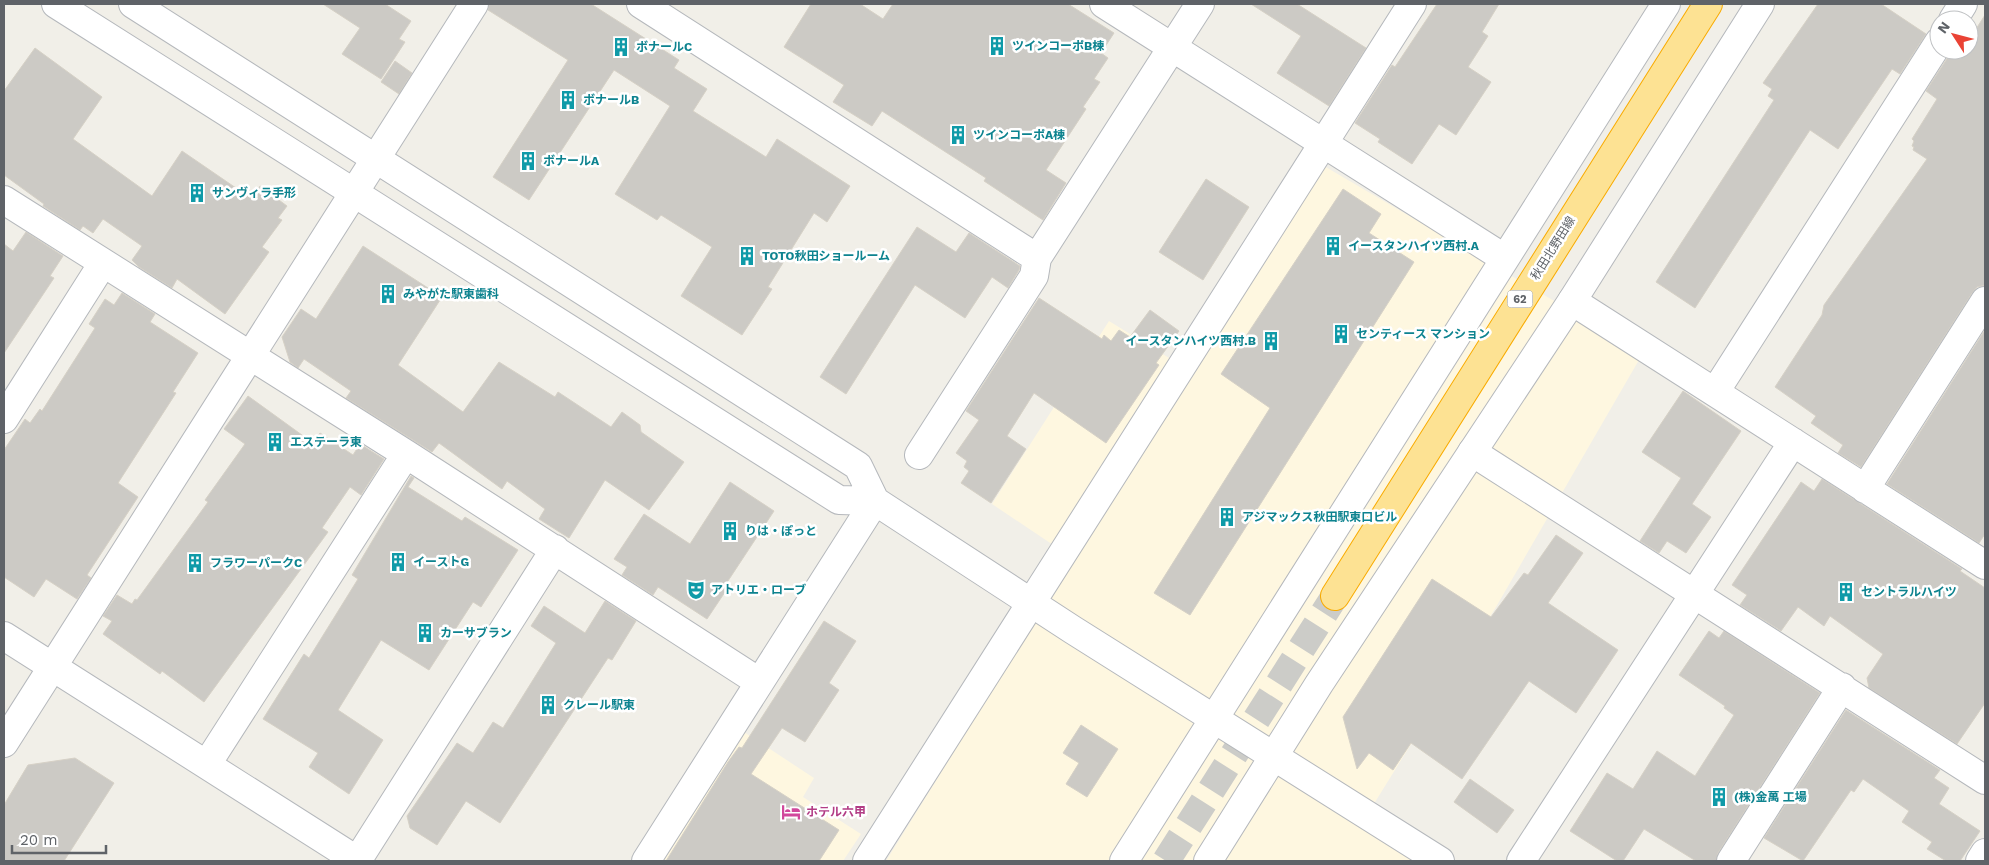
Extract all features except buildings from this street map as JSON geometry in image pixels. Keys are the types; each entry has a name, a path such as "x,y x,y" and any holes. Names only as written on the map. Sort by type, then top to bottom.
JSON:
{"highway":[{"name":"秋田北野田線","path":"1335,596 1708,4"}],"street":[{"path":"56,4 839,500 875,501"},
{"path":"133,4 858,466 875,501 1031,604 1440,861"},
{"path":"4,742 474,4"},
{"path":"641,4 1037,258"},
{"path":"1104,4 1504,258"},
{"path":"919,455 1034,276 1037,258 1200,4"},
{"path":"866,861 1324,145 1412,4"},
{"path":"1124,861 1666,4"},
{"path":"1208,861 1273,756 1572,301 1760,4"},
{"path":"1715,392 1929,58"},
{"path":"4,200 555,549 759,682"},
{"path":"4,419 103,263"},
{"path":"1865,489 1985,300"},
{"path":"1572,301 1985,565"},
{"path":"1521,861 1793,442"},
{"path":"1472,452 1985,780"},
{"path":"207,764 406,454"},
{"path":"646,861 875,501"},
{"path":"4,636 358,861 555,549"},
{"path":"1732,861 1842,687"},
{"path":"1980,861 1985,854"}],"shaded area":[{"path":"1307,156 1643,353 1496,607 1372,807 1456,861 886,861 1074,559 992,504 1109,321 1174,361"},
{"path":"744,732 814,778 803,797 861,834 843,861 662,861"}],"tunnel":[{"path":"1166,861 1335,596"}],"place":[{"name":"ツインコーポB棟","path":"997,46"},
{"name":"ボナールC","path":"621,47"},
{"name":"ボナールB","path":"568,100"},
{"name":"ツインコーポA棟","path":"958,135"},
{"name":"ボナールA","path":"528,161"},
{"name":"サンヴィラ手形","path":"197,193"},
{"name":"イースタンハイツ西村.A","path":"1333,246"},
{"name":"TOTO秋田ショールーム","path":"747,256"},
{"name":"みやがた駅東歯科","path":"388,294"},
{"name":"センティース マンション","path":"1341,334"},
{"name":"イースタンハイツ西村.B","path":"1271,341"},
{"name":"エステーラ東","path":"275,442"},
{"name":"アジマックス秋田駅東口ビル","path":"1227,517"},
{"name":"りは・ぽっと","path":"730,531"},
{"name":"イーストG","path":"398,562"},
{"name":"フラワーパークC","path":"195,563"},
{"name":"アトリエ・ローブ","path":"696,590"},
{"name":"セントラルハイツ","path":"1846,592"},
{"name":"カーサブラン","path":"425,633"},
{"name":"クレール駅東","path":"548,705"},
{"name":"(株)金萬 工場","path":"1719,797"},
{"name":"ホテル六甲","path":"791,812"}]}
